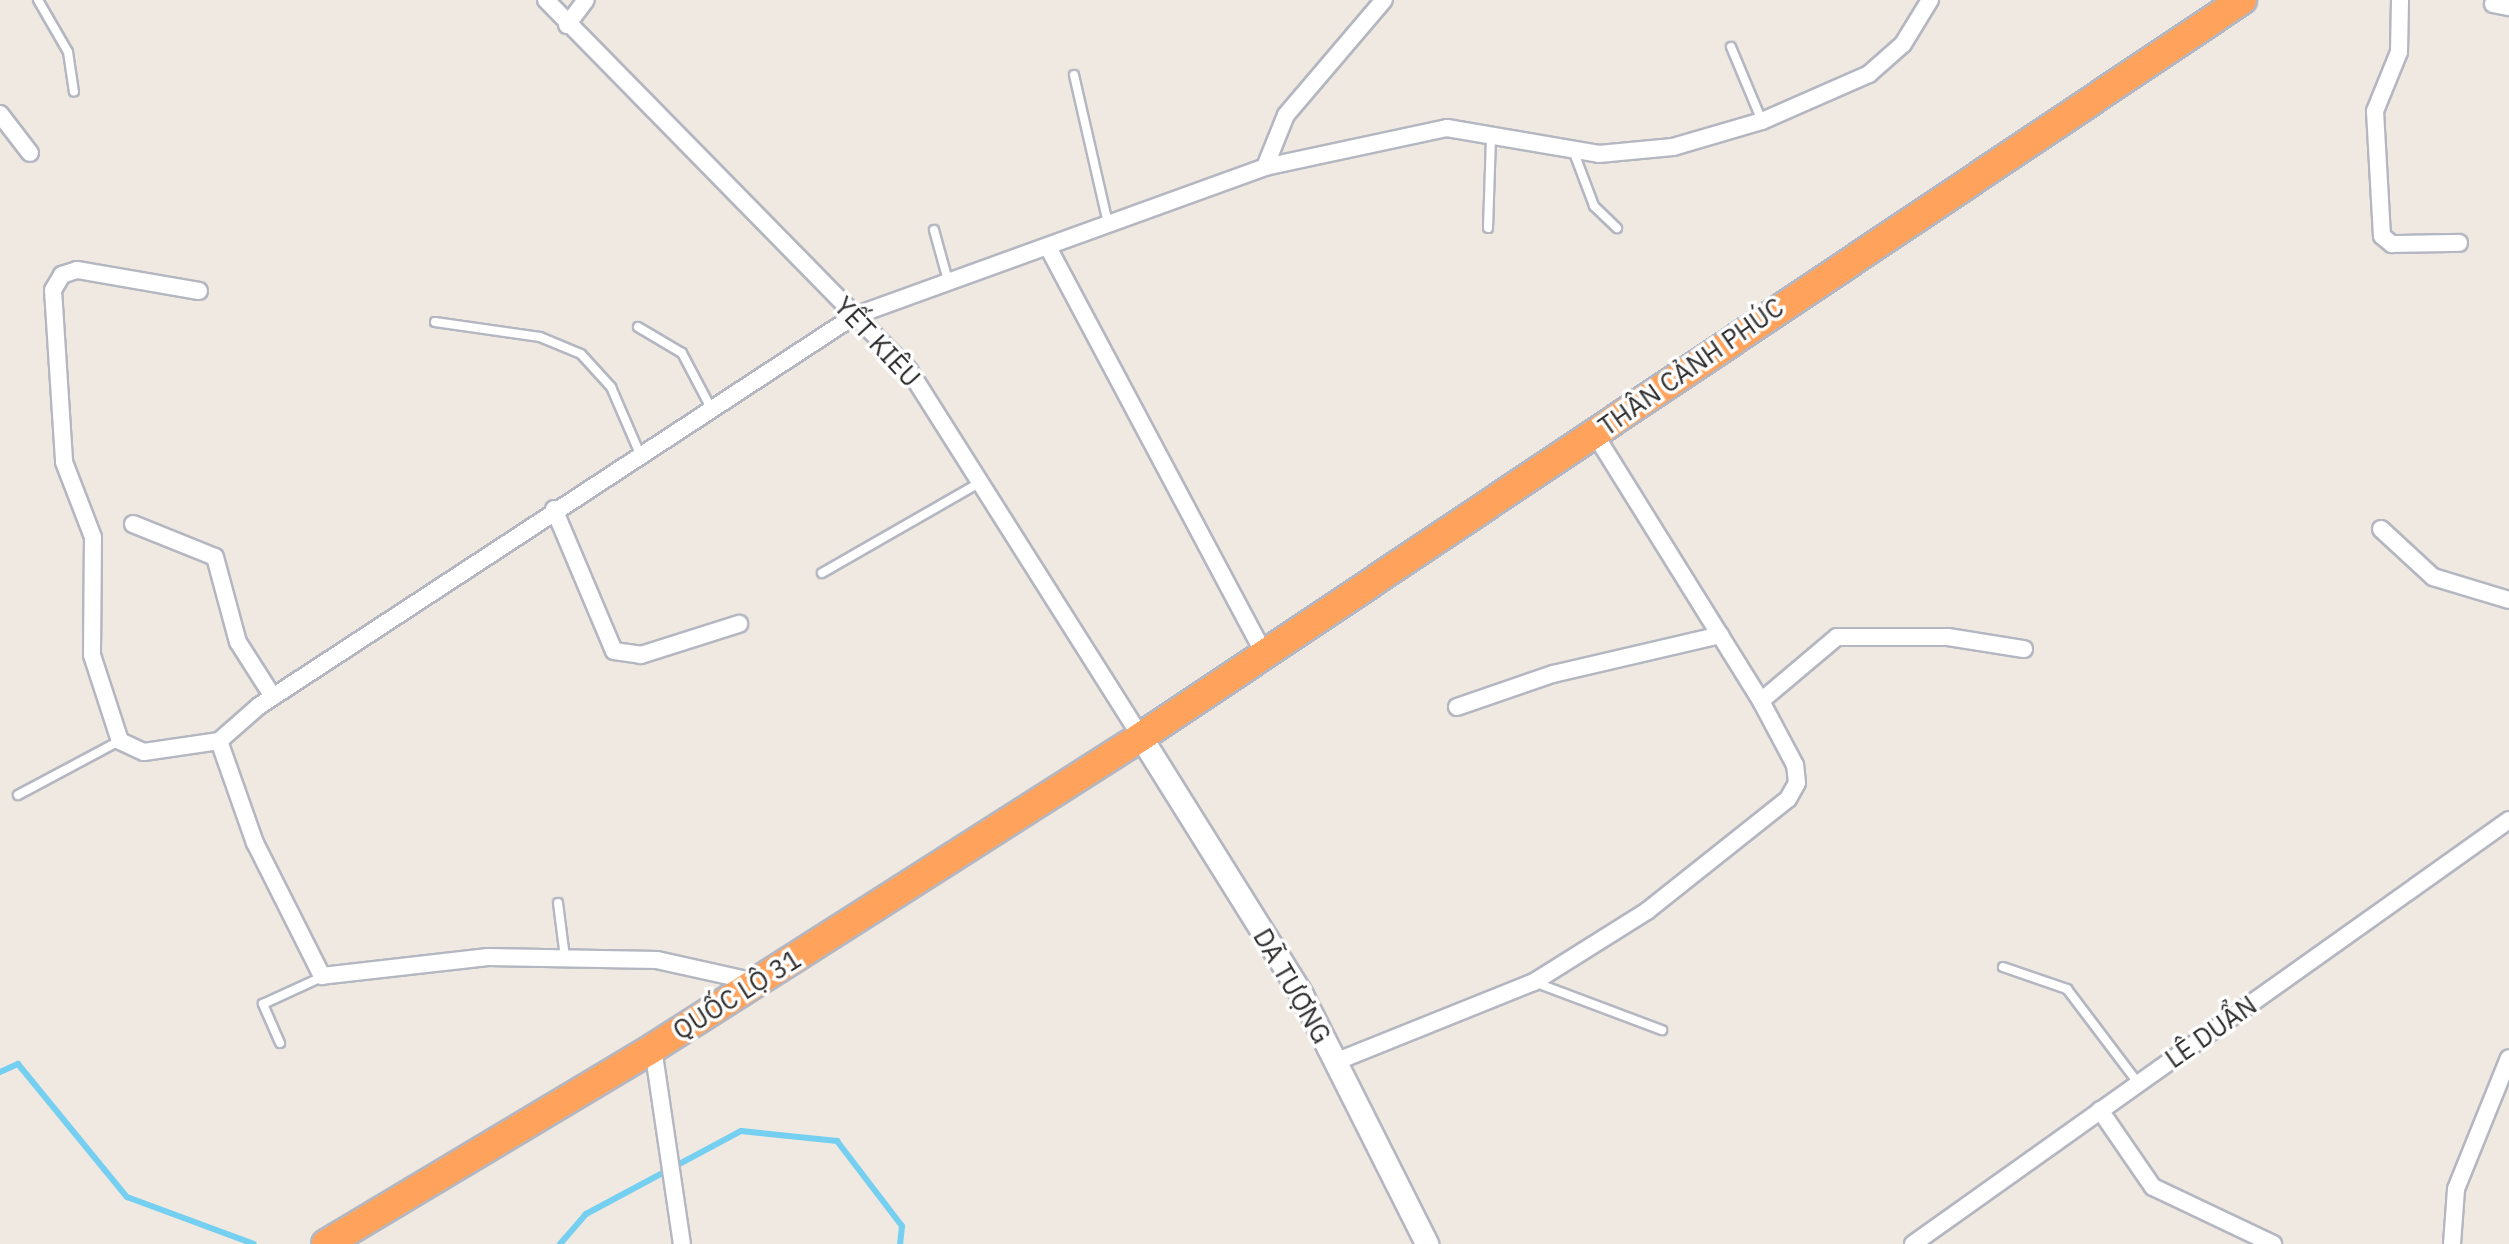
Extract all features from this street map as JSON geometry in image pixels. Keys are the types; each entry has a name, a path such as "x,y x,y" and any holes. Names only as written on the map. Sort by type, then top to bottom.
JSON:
{"highway":[{"name":"THÂN CẢNH PHÚC","path":"1141,737 2232,3"},
{"name":"QUỐC LỘ 31","path":"326,1244 758,983 1141,737"}],"street":[{"name":"YẾT KIÊU","path":"546,0 567,25 909,370 1141,737"},
{"path":"567,25 586,0"},
{"path":"1265,167 1286,115 1384,0"},
{"path":"199,291 77,270 62,275 53,290 64,462 93,537 92,655 120,741 144,752 219,741 273,697 554,509 854,316 950,285 1265,167 1447,128 1573,149 1673,147 1762,121 1869,74 1903,44 1930,0"},
{"path":"2400,0 2399,52 2375,111 2382,236 2392,244 2459,243"},
{"path":"0,114 30,153"},
{"path":"1049,249 1264,654"},
{"path":"1335,1062 1534,982 1647,911 1788,799 1795,765 1761,701 1595,434"},
{"path":"554,509 614,651 630,657 739,624"},
{"path":"133,524 215,557 238,642 273,697"},
{"path":"2381,529 2433,577 2509,600"},
{"path":"1457,707 1553,674 1721,635"},
{"path":"1761,701 1837,637 1948,637 2024,649"},
{"name":"DÃ TƯỢNG","path":"1141,737 1302,995 1427,1244"},
{"path":"219,741 255,843 322,976 488,957 565,958 657,960 758,983"},
{"name":"LÊ DUẨN","path":"1913,1244 2509,820"},
{"path":"653,1048 666,1118 682,1244"},
{"path":"2452,1244 2456,1189 2509,1058"},
{"path":"2100,1110 2153,1187 2273,1244"}],"lane":[{"path":"38,0 68,52 74,92"},
{"path":"1731,47 1762,121"},
{"path":"1074,75 1108,224"},
{"path":"1488,228 1491,136"},
{"path":"1573,149 1594,206 1617,228"},
{"path":"934,230 950,285"},
{"path":"435,322 540,337 581,354 611,387 640,454"},
{"path":"638,327 682,353 711,408"},
{"path":"822,573 982,482"},
{"path":"18,795 120,741"},
{"path":"558,903 565,958"},
{"path":"2003,967 2067,989 2138,1083"},
{"path":"280,1043 263,1004 322,976"},
{"path":"1534,982 1662,1030"}],"waterway":[{"path":"0,1072 18,1064 127,1197 254,1244"},
{"path":"560,1244 586,1214 741,1131 837,1141 902,1226 900,1244"}]}
